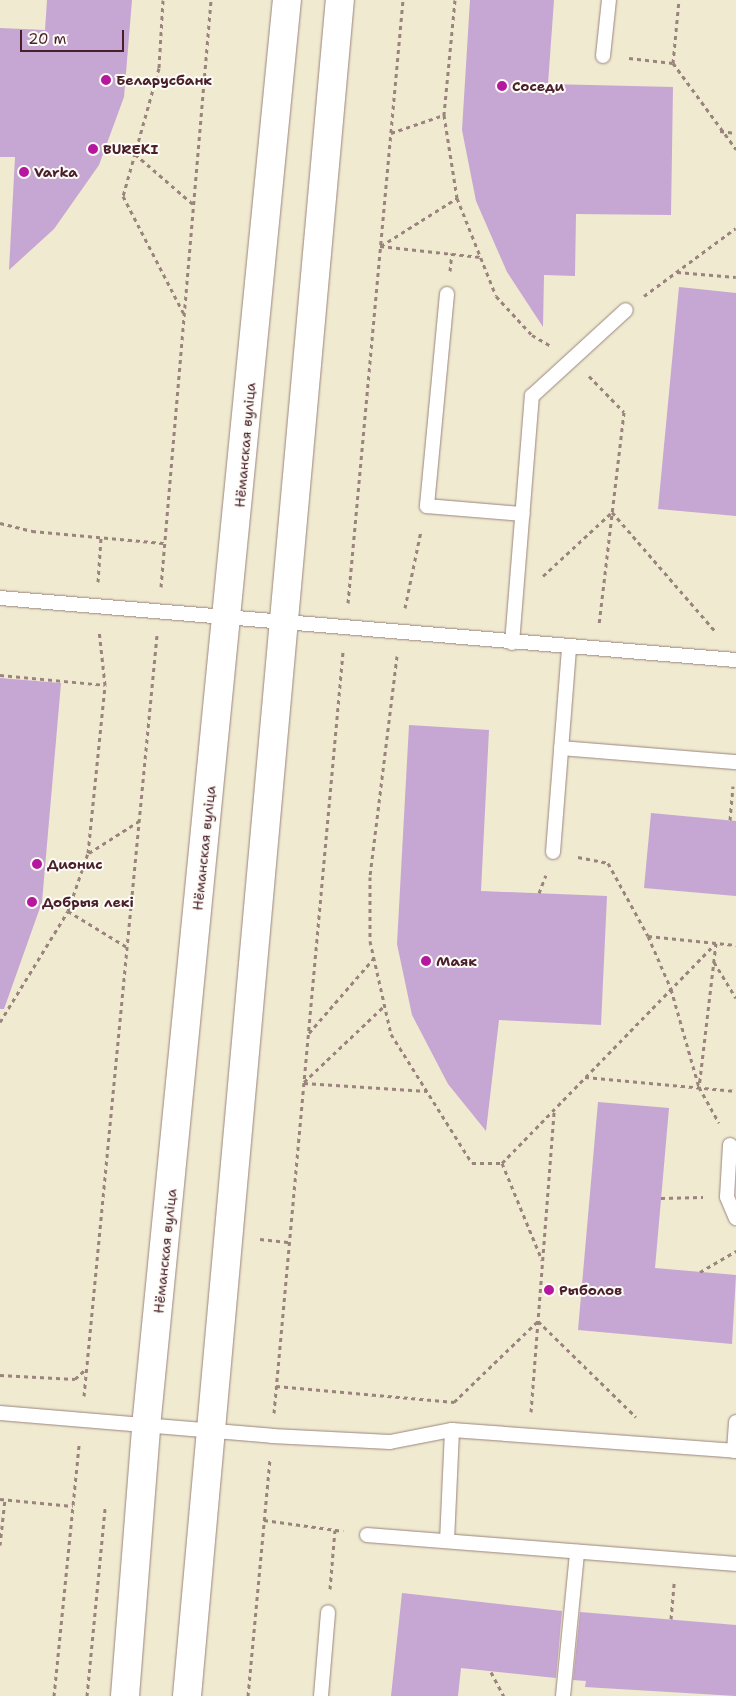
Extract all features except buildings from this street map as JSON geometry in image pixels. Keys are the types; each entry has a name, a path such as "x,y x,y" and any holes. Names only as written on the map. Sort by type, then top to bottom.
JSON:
{"main road":[{"name":"Нёманская вуліца","path":"125,1696 146,1427 287,0"},
{"path":"187,1696 282,622 340,0"}],"lane":[{"path":"603,56 609,0"},
{"path":"448,294 427,506 522,514"},
{"path":"512,643 532,396 626,310"},
{"path":"0,598 512,643 736,660"},
{"path":"553,852 569,647"},
{"path":"561,748 736,762"},
{"path":"730,1145 727,1197 736,1218"},
{"path":"0,1413 210,1433 390,1442 452,1430 735,1451 736,1422"},
{"path":"447,1541 452,1430"},
{"path":"367,1535 736,1564"},
{"path":"563,1696 577,1552"},
{"path":"320,1696 328,1612"}],"path":[{"path":"162,0 159,68 123,196 184,315"},
{"path":"161,592 211,0"},
{"path":"347,611 403,0"},
{"path":"455,0 444,115 457,198 480,257 496,296 532,335 572,359 624,412 597,650"},
{"path":"679,0 673,63 719,131 736,149"},
{"path":"603,56 673,63"},
{"path":"391,133 444,115"},
{"path":"719,131 736,133"},
{"path":"135,154 194,204"},
{"path":"380,246 457,198"},
{"path":"626,310 736,228"},
{"path":"380,246 480,257"},
{"path":"676,272 736,277"},
{"path":"427,506 400,633 370,877 374,958 391,1034 472,1163 502,1163 716,943"},
{"path":"515,602 612,512"},
{"path":"612,512 723,640"},
{"path":"0,523 101,538 165,543"},
{"path":"0,1022 68,911 88,853 105,685 96,606 101,538"},
{"path":"83,1401 157,632"},
{"path":"274,1416 344,642"},
{"path":"0,675 105,685"},
{"path":"730,820 736,762"},
{"path":"88,853 139,821"},
{"path":"553,852 608,863 648,936 671,989 699,1087 730,1145"},
{"path":"68,911 127,947"},
{"path":"648,936 736,944"},
{"path":"699,1087 716,943"},
{"path":"309,1033 374,958"},
{"path":"714,962 736,998"},
{"path":"304,1083 385,1005"},
{"path":"584,1077 736,1091"},
{"path":"304,1083 427,1091"},
{"path":"530,1436 554,1109"},
{"path":"502,1163 543,1261"},
{"path":"661,1198 727,1197"},
{"path":"700,1272 736,1251"},
{"path":"276,1386 454,1402 538,1321"},
{"path":"538,1321 665,1445"},
{"path":"0,1374 75,1379 87,1368"},
{"path":"54,1696 80,1434"},
{"path":"248,1696 271,1449"},
{"path":"0,1499 73,1506"},
{"path":"0,1545 5,1499"},
{"path":"87,1696 105,1508"},
{"path":"264,1520 367,1535"},
{"path":"328,1612 335,1530"},
{"path":"671,1620 676,1559"},
{"path":"491,1672 504,1696"}],"place":[{"name":"Беларусбанк","path":"106,80"},
{"name":"Соседи","path":"502,86"},
{"name":"BUREKI","path":"93,149"},
{"name":"Varka","path":"24,172"},
{"name":"Дионис","path":"37,864"},
{"name":"Добрыя лекі","path":"32,902"},
{"name":"Маяк","path":"426,961"},
{"name":"Рыболов","path":"549,1290"}]}
